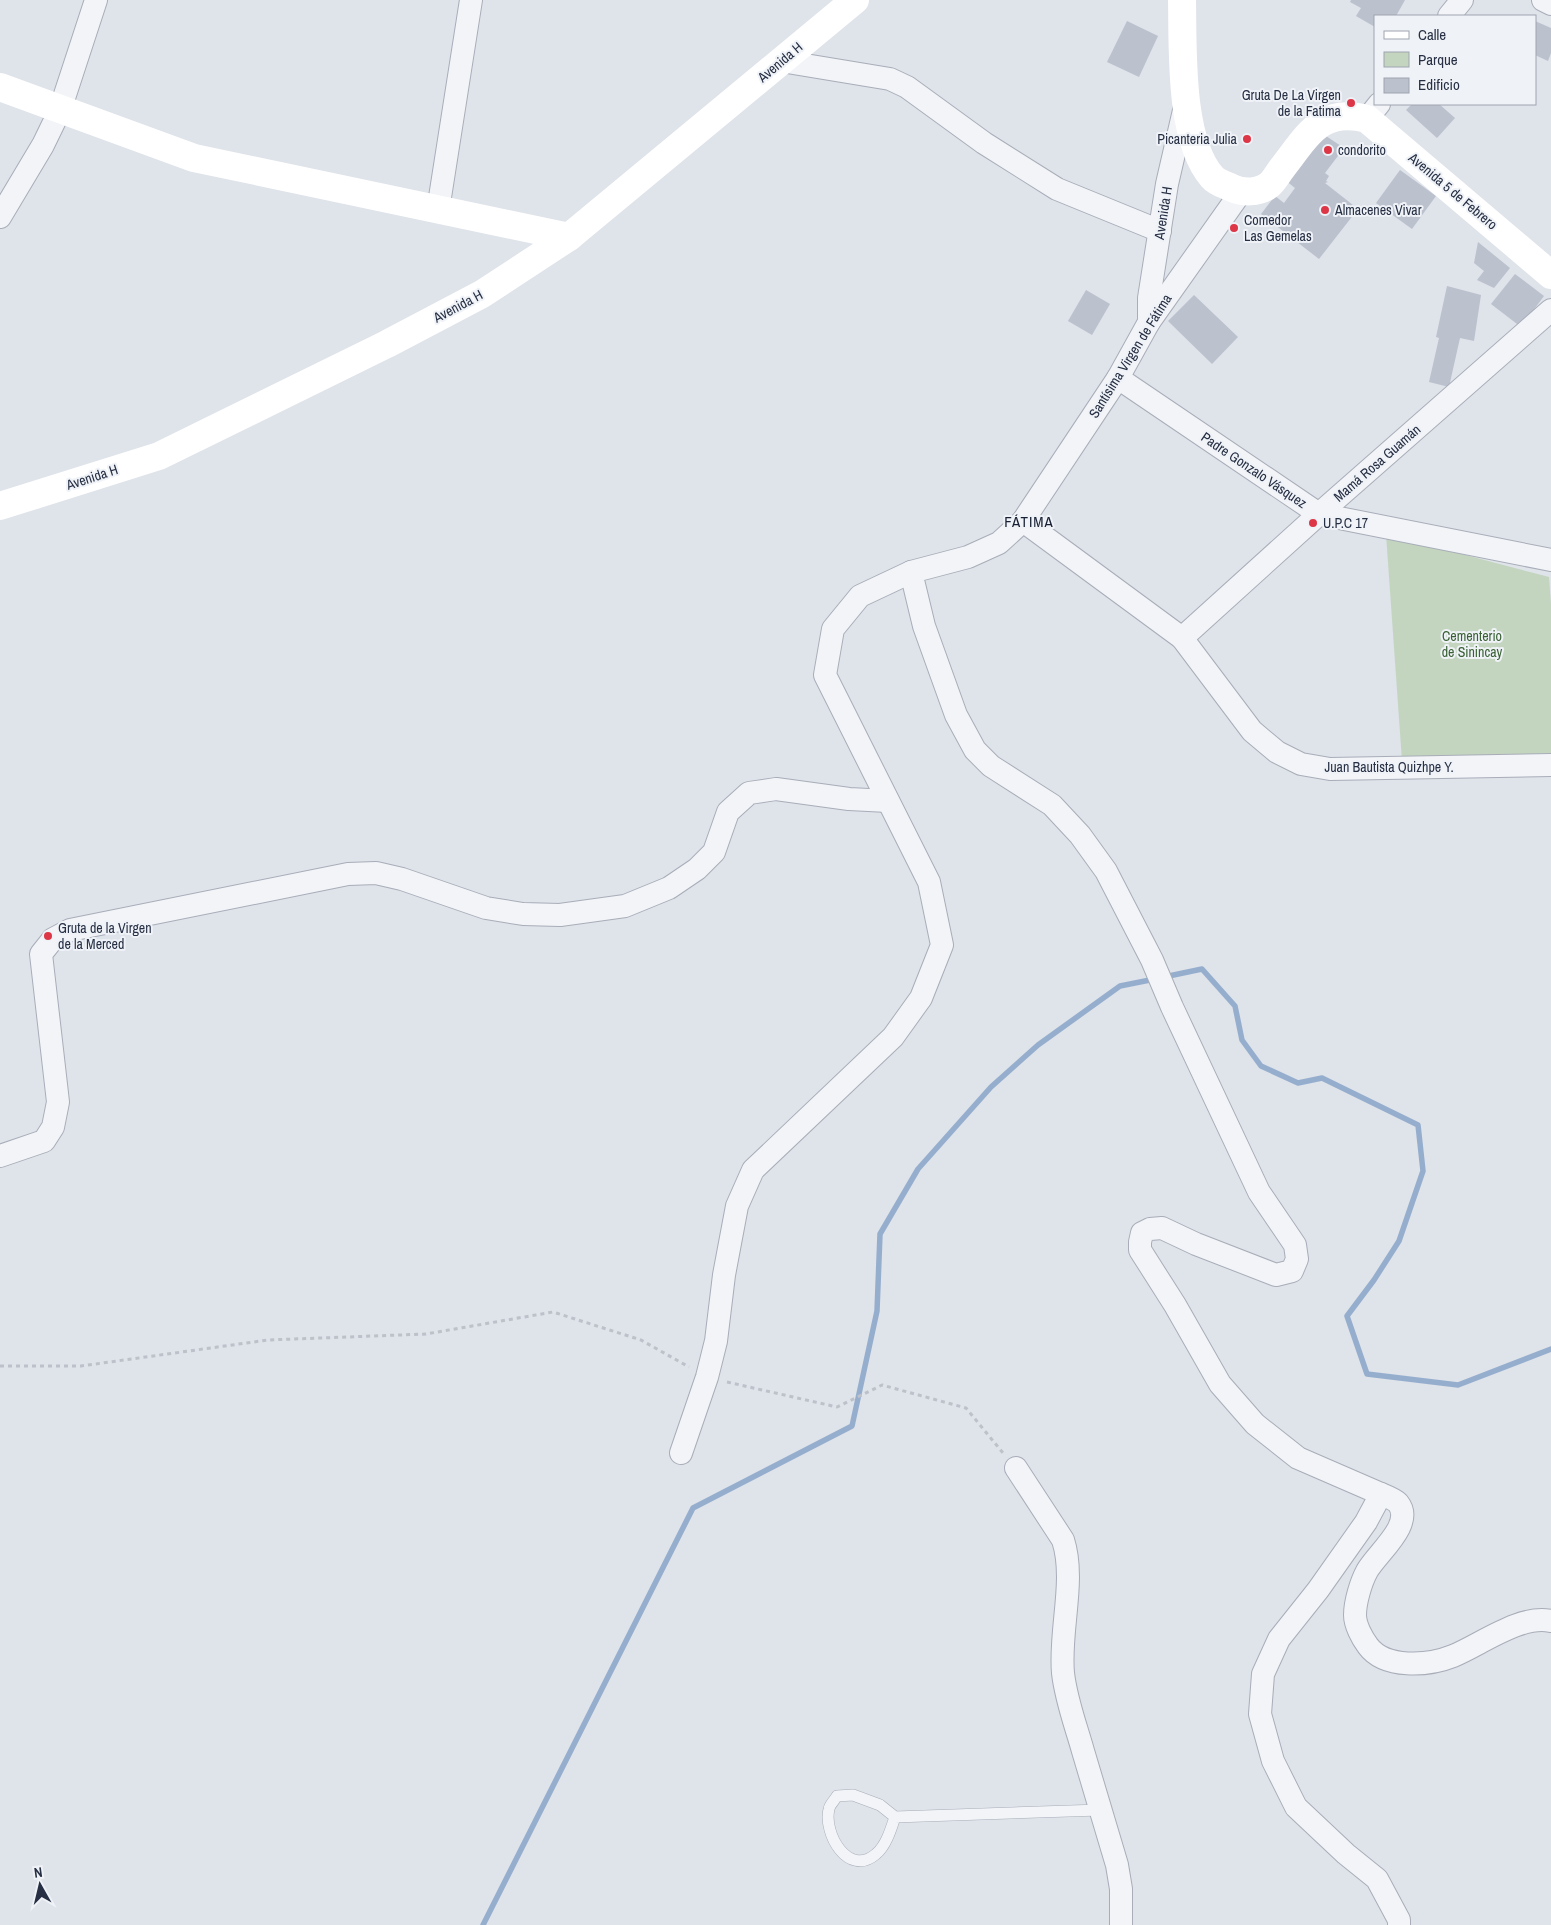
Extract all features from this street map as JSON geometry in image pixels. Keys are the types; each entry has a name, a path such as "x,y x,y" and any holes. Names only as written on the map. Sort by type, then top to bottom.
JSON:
{"street":[{"path":"0,217 43,145 60,110 96,0"},
{"path":"438,210 471,0"},
{"name":"Avenida H","path":"0,506 160,456 387,344 482,294 569,237 855,0"},
{"path":"1182,0 1186,105 1200,159 1214,179 1241,192"},
{"path":"1450,15 1462,0"},
{"path":"1544,0 1551,4"},
{"path":"781,61 890,79 907,86 984,143 1057,188 1160,231"},
{"path":"0,87 194,158 569,237"},
{"name":"Avenida H","path":"1149,322 1149,298 1167,184 1186,105"},
{"name":"Avenida 5 de Febrero","path":"1241,192 1255,191 1268,186 1305,138 1321,123 1335,116 1373,111 1551,275"},
{"name":"Santísima Virgen de Fátima","path":"681,1453 716,1341 724,1274 737,1206 753,1170 893,1037 921,998 942,945 929,882 824,674 833,629 860,596 911,572 976,554 999,543 1023,521 1118,378 1149,322 1241,192"},
{"name":"Mamá Rosa Guamán","path":"1182,638 1319,514 1551,310"},
{"name":"Padre Gonzalo Vásquez","path":"1118,378 1319,514 1551,560"},
{"name":"Juan Bautista Quizhpe Y.","path":"1023,521 1182,638 1252,732 1278,752 1301,764 1330,769 1551,766"},
{"path":"911,572 924,626 953,706 975,750 991,766 1052,805 1080,835 1106,871 1152,960 1172,1007 1259,1192 1295,1245 1297,1259 1292,1271 1276,1275 1196,1244 1162,1228 1150,1229 1142,1233 1140,1250 1175,1305 1220,1384 1255,1424 1298,1458 1398,1503 1403,1516 1401,1527 1367,1571 1360,1590 1355,1615 1362,1638 1372,1652 1387,1661 1401,1664 1426,1662 1452,1656 1499,1633 1537,1619 1551,1621"},
{"path":"0,1156 44,1141 53,1127 58,1102 41,954 53,940 70,930 348,874 376,873 402,879 486,908 523,914 560,915 625,906 669,888 697,869 714,852 728,812 748,793 776,789 849,799 888,801"},
{"path":"1016,1468 1063,1540 1067,1553 1068,1572 1062,1645 1064,1674 1070,1706 1117,1865 1121,1889 1121,1925"},
{"path":"1381,1494 1366,1522 1318,1590 1279,1639 1262,1674 1260,1714 1273,1761 1296,1807 1346,1854 1377,1879 1399,1920 1399,1925"}],"lane":[{"path":"895,1817 888,1836 876,1854 863,1860 853,1860 845,1855 834,1842 828,1822 830,1807 837,1796 853,1794 880,1805 895,1817 1100,1810"}],"path":[{"path":"0,1366 81,1366 268,1340 426,1334 553,1312 641,1340 706,1377 837,1407 882,1385 966,1408 1016,1468"}],"green space":[{"name":"Cementerio de Sinincay","path":"1386,534 1549,577 1551,604 1551,753 1402,761"}],"building":[{"path":"1351,0 1405,0 1397,15 1374,15 1374,26 1356,16 1361,8 1350,2"},
{"path":"1127,21 1158,36 1139,77 1107,62"},
{"path":"1536,21 1551,28 1551,53 1548,61 1536,55"},
{"path":"1411,105 1440,105 1455,118 1437,138 1406,110"},
{"path":"1326,136 1344,148 1325,173 1329,176 1326,181 1328,182 1325,183 1358,209 1319,259 1261,214 1275,196 1284,203 1295,188 1285,180"},
{"path":"1400,170 1436,196 1412,229 1376,203"},
{"path":"1478,242 1510,268 1494,288 1477,280 1484,271 1474,263"},
{"path":"1515,274 1544,296 1521,327 1491,304"},
{"path":"1447,286 1481,295 1474,341 1460,338 1449,387 1429,382 1439,338 1436,337"},
{"path":"1086,290 1110,304 1092,335 1068,321"},
{"path":"1194,295 1238,337 1212,364 1168,321"}],"waterway":[{"path":"1164,977 1202,969 1235,1006 1242,1040 1261,1066 1298,1083 1322,1078 1418,1125 1423,1171 1399,1241 1374,1280 1347,1316 1367,1374 1458,1385 1551,1349"},
{"path":"483,1925 693,1508 852,1426 877,1311 880,1234 918,1169 991,1087 1038,1045 1120,986 1155,979"}],"place":[{"name":"Gruta De La Virgen de la Fatima","path":"1351,103"},
{"name":"Picanteria Julia","path":"1247,139"},
{"name":"condorito","path":"1328,150"},
{"name":"Almacenes Vivar","path":"1325,210"},
{"name":"Comedor Las Gemelas","path":"1234,228"},
{"name":"U.P.C 17","path":"1313,523"},
{"name":"Gruta de la Virgen de la Merced","path":"48,936"}],"district":[{"name":"FÁTIMA","path":"1029,522"}]}
